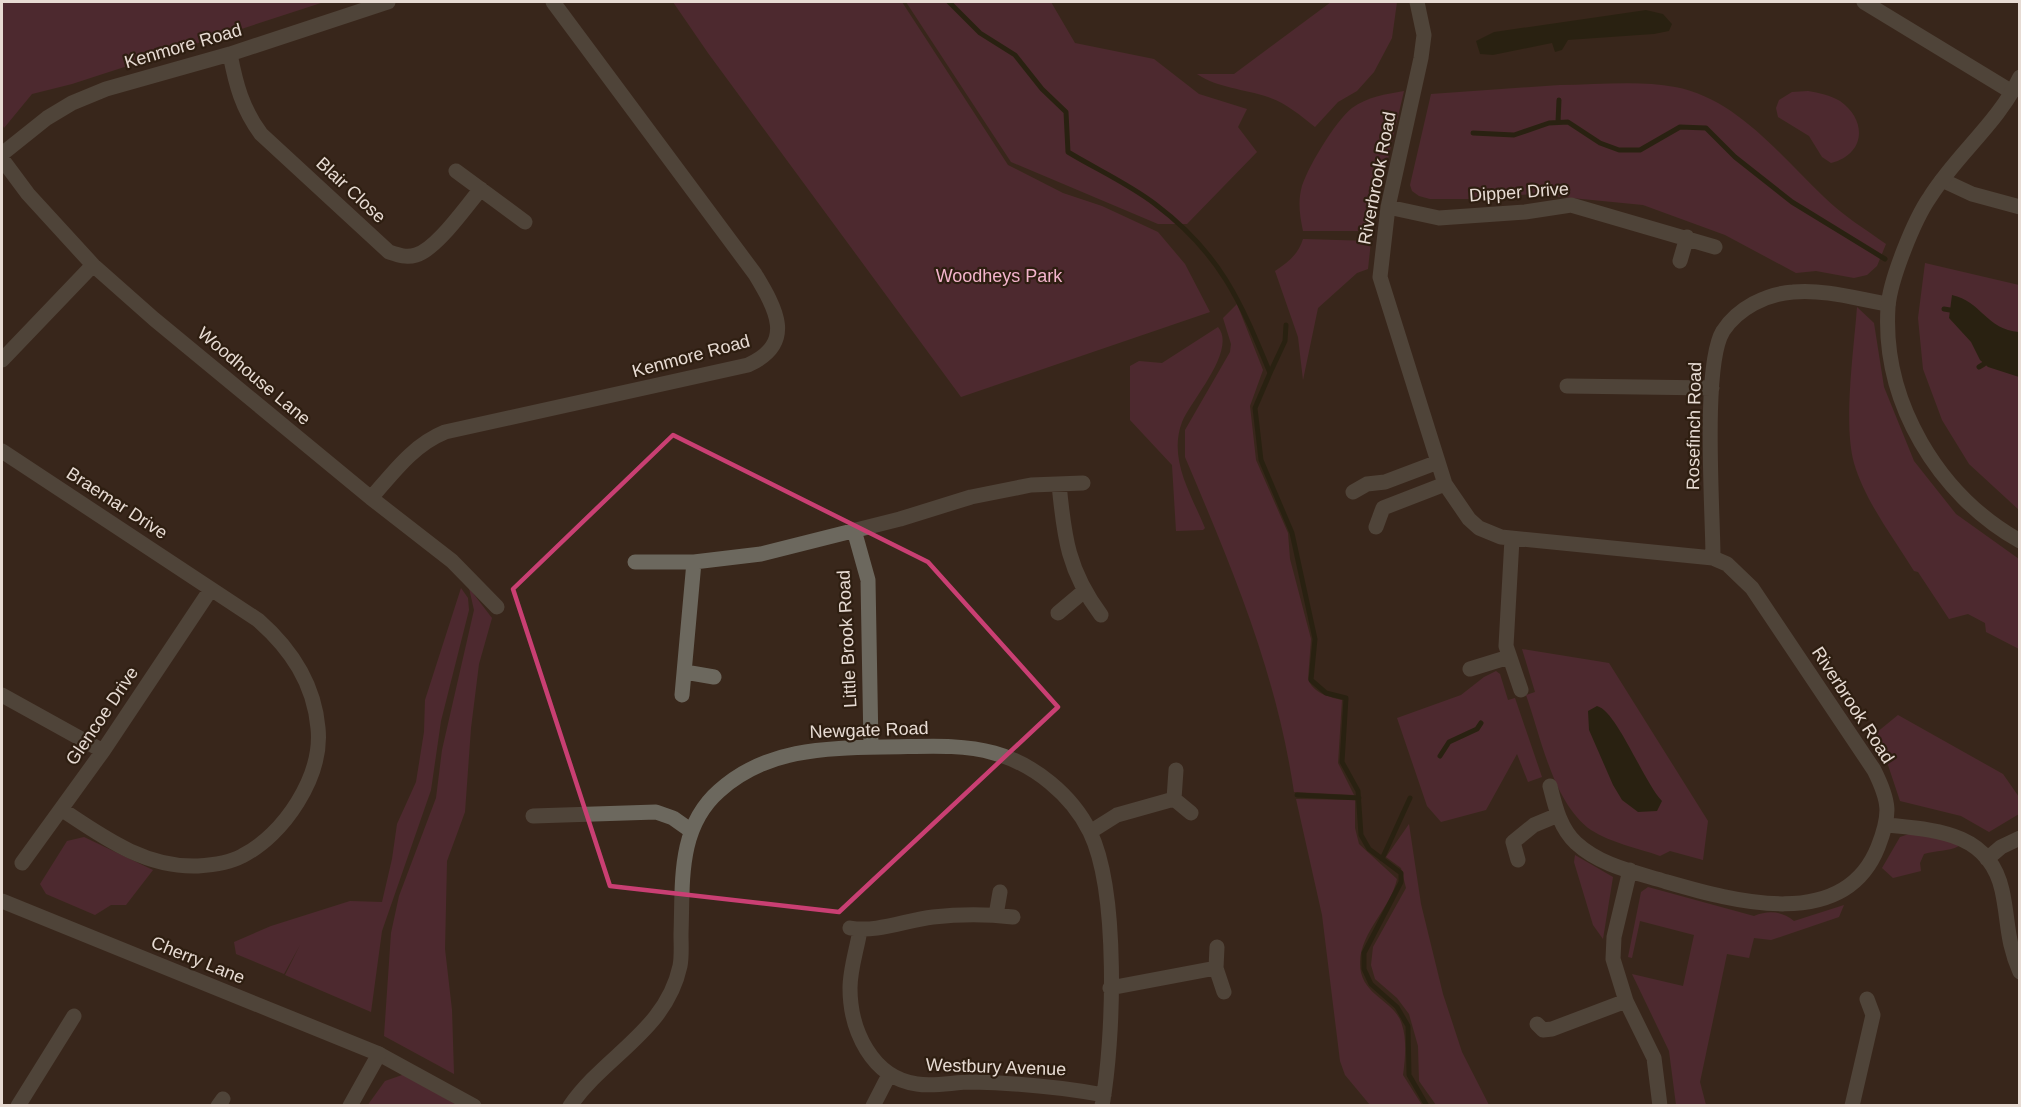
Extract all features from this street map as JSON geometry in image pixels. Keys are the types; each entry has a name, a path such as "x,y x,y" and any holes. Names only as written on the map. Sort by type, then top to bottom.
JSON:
{"street":[{"name":"Kenmore Road","path":"2,153 30,130 72,103 106,88 230,54 388,2"},
{"name":"Kenmore Road","path":"371,498 417,447 445,432 748,365 763,358 773,349 778,335 777,320 771,300 755,274 553,2"},
{"name":"Riverbrook Road","path":"1417,2 1424,35 1421,58 1388,207 1380,278 1382,291 1445,484 1459,507 1479,528 1512,539 1713,558 1727,564 1752,588 1874,770 1886,798 1887,825 1875,854 1857,879 1823,898 1796,904 1748,903 1604,862 1591,854 1567,832 1558,815 1550,786"},
{"path":"1864,2 2012,92"},
{"name":"Blair Close","path":"230,54 238,95 246,114 261,134 389,252 403,256 418,255 432,245 481,189"},
{"path":"2019,77 1997,117 1942,180 1914,224 1888,304 1890,360 1912,426 1926,453 1968,504 1998,529 2019,542"},
{"name":"Woodhouse Lane","path":"2,159 28,194 93,265 154,319 371,498 452,561 497,607"},
{"path":"456,171 525,222"},
{"path":"1942,180 1972,194 2019,207"},
{"name":"Dipper Drive","path":"1388,207 1439,218 1525,212 1571,205 1715,247"},
{"path":"1680,261 1687,237"},
{"path":"2,360 93,265"},
{"name":"Rosefinch Road","path":"1713,558 1712,388 1717,346 1723,332 1744,309 1759,301 1795,292 1843,296 1888,304"},
{"path":"1567,386 1712,388"},
{"name":"Braemar Drive","path":"2,451 258,620 282,641 298,662 311,695 319,729 316,760 303,792 283,822 265,841 243,856 220,864 196,866 148,858 116,846 61,809"},
{"path":"1353,492 1367,484 1385,482 1438,462"},
{"path":"635,562 694,562 761,554 971,497 1030,485 1083,483"},
{"path":"1059,484 1067,544 1074,573 1083,592 1101,615"},
{"path":"1376,527 1383,508 1445,484"},
{"name":"Little Brook Road","path":"854,530 868,580 871,747"},
{"path":"1512,539 1506,627 1509,657 1521,690"},
{"path":"682,695 694,562"},
{"name":"Glencoe Drive","path":"22,863 103,752 211,589"},
{"path":"1058,613 1083,592"},
{"path":"1470,669 1509,657"},
{"path":"685,672 714,677"},
{"path":"2,695 103,752"},
{"name":"Newgate Road","path":"570,1106 582,1089 637,1040 665,1004 680,966 683,870 690,830 702,806 741,772 763,762 817,749 871,747 954,747 994,753 1023,765 1044,778 1062,794 1090,832 1105,887 1110,927 1110,988 1103,1100"},
{"path":"1174,799 1176,771"},
{"path":"1090,832 1117,815 1174,799"},
{"path":"1174,799 1191,813"},
{"path":"533,816 656,812 673,818 690,830"},
{"path":"1518,860 1514,842 1518,836 1558,815"},
{"path":"1887,825 1959,835 1987,859 2002,892 2006,931 2019,972"},
{"path":"1987,859 2001,847 2019,838"},
{"path":"1630,870 1612,957 1628,1005 1654,1058 1660,1106"},
{"path":"996,915 1000,892"},
{"name":"Cherry Lane","path":"2,901 379,1054"},
{"path":"873,1106 889,1075 874,1060 861,1039 852,1012 850,987 855,929 934,917 996,915 1013,917"},
{"path":"1217,947 1216,969 1224,992"},
{"path":"1110,988 1216,969"},
{"path":"1852,1106 1873,1015 1867,999"},
{"path":"1537,1024 1543,1030 1552,1029 1628,1005"},
{"path":"18,1106 74,1016"},
{"path":"350,1106 379,1054 474,1106"},
{"name":"Westbury Avenue","path":"889,1075 919,1085 971,1082 1076,1089 1103,1100"}],"highlighted area":[{"path":"673,435 928,562 1058,707 839,912 610,886 513,589"}],"green space":[{"path":"2,2 324,2 72,84 32,94 4,128 2,124"},
{"name":"Woodheys Park","path":"673,2 902,2 1008,165 1063,193 1102,206 1158,232 1185,264 1210,312 961,397"},
{"path":"906,2 1051,2 1075,43 1154,59 1199,94 1247,109 1238,127 1257,152 1187,224 1158,224 1011,162"},
{"path":"1331,2 1397,2 1392,38 1374,72 1357,91 1338,102 1315,127 1275,100 1222,85 1197,74 1234,74"},
{"path":"1632,83 1661,85 1697,93 1718,103 1738,116 1774,147 1838,210 1886,244 1877,266 1867,275 1854,278 1816,271 1796,273 1725,235 1643,205 1531,194 1477,199 1430,199 1412,191 1410,185 1431,94 1560,85"},
{"path":"1404,91 1371,231 1303,231 1300,210 1301,190 1308,171 1330,134 1345,114 1358,104 1377,96"},
{"path":"1808,91 1840,101 1855,118 1859,136 1851,152 1842,159 1831,163 1822,157 1809,136 1778,117 1776,108 1779,100 1792,92"},
{"path":"1303,239 1371,241 1368,269 1357,273 1318,308 1303,380 1298,337 1275,271 1295,254"},
{"path":"1925,263 2019,285 2019,510 1969,464 1942,420 1923,369 1918,318"},
{"path":"1237,304 1263,370 1250,406 1256,460 1288,533 1290,559 1311,639 1308,679 1318,691 1342,700 1338,763 1354,795 1294,792 1286,747 1264,662 1235,580 1185,457 1185,430 1230,352 1231,344 1223,318"},
{"path":"1857,307 1874,323 1884,387 1914,461 1956,514 2019,559 2019,649 1986,632 1985,623 1968,614 1949,619 1918,572 1914,571 1865,491 1854,463 1849,428"},
{"path":"1218,327 1222,337 1222,348 1218,361 1187,412 1178,436 1179,463 1205,528 1176,531 1172,465 1130,420 1130,366 1139,361 1162,363"},
{"path":"461,588 468,598 469,610 441,721 431,790 382,931 371,1012 285,975 300,945 284,974 236,954 234,942 271,926 350,901 382,902 397,824 416,782 424,732 425,700"},
{"path":"469,588 492,618 479,664 471,728 465,812 447,861 445,949 452,1010 454,1074 384,1036 391,933 399,896 436,798 442,750 474,610"},
{"path":"1522,649 1609,663 1708,821 1703,860 1670,851 1660,856 1625,845 1599,835 1578,818 1558,786 1543,749 1526,695 1535,692"},
{"path":"1496,671 1500,674 1508,700 1515,698 1542,777 1528,782 1517,754 1486,810 1441,822 1427,806 1397,718 1461,695 1484,677"},
{"path":"1898,715 2003,774 2019,797 2019,814 1989,832 1961,816 1900,801 1888,765 1889,755 1876,733"},
{"path":"1296,799 1355,800 1355,828 1359,844 1397,879 1389,900 1365,940 1360,962 1361,973 1371,990 1398,1016 1405,1037 1403,1075 1422,1105 1370,1105 1345,1075 1340,1061 1322,915"},
{"path":"1409,824 1421,904 1443,994 1462,1052 1489,1105 1436,1105 1419,1081 1418,1046 1409,1014 1397,998 1375,979 1371,965 1373,947 1406,888 1401,868 1386,857"},
{"path":"1909,834 1944,838 1959,846 1924,854 1920,863 1921,871 1893,878 1882,868 1900,837"},
{"path":"84,837 153,870 126,905 111,905 95,915 46,894 40,884 67,841"},
{"path":"1575,855 1613,877 1603,939 1593,925 1574,862"},
{"path":"1648,887 1754,916 1775,912 1794,921 1844,905 1839,917 1771,940 1754,938 1749,958 1727,954 1700,1082 1706,1105 1676,1105 1669,1051 1632,974 1683,986 1694,935 1640,921 1632,958 1628,957 1641,892"},
{"path":"405,1074 458,1106 367,1106 385,1081"}],"shaded area":[{"path":"1646,10 1663,14 1672,24 1669,31 1568,40 1562,50 1555,52 1552,43 1493,55 1480,54 1476,41 1494,32"},
{"path":"1952,295 1970,303 1999,326 2019,332 2019,377 1988,367 1980,360 1971,342 1949,318"},
{"path":"1597,706 1613,720 1662,801 1657,811 1638,812 1622,800 1613,785 1589,730 1588,711"}],"waterway":[{"path":"949,2 980,33 1015,55 1042,89 1066,112 1068,152 1145,197 1177,222 1196,241 1226,280 1249,323 1270,373 1255,408 1261,460 1292,533 1315,639 1311,680 1326,693 1346,698 1342,762 1358,791 1361,835 1369,849 1401,873 1401,882 1364,953 1364,969 1371,984 1397,1007 1408,1026 1409,1075 1427,1106"},
{"path":"1558,122 1559,100"},
{"path":"1473,133 1514,135 1549,123 1568,122 1600,143 1619,150 1640,150 1680,127 1706,128 1735,157 1792,202 1885,259"},
{"path":"1944,309 1950,310"},
{"path":"1270,373 1285,341 1286,325"},
{"path":"1979,367 1984,364"},
{"path":"1440,756 1449,742 1477,729 1481,723"},
{"path":"1297,795 1359,798"},
{"path":"1382,859 1410,798"}]}
